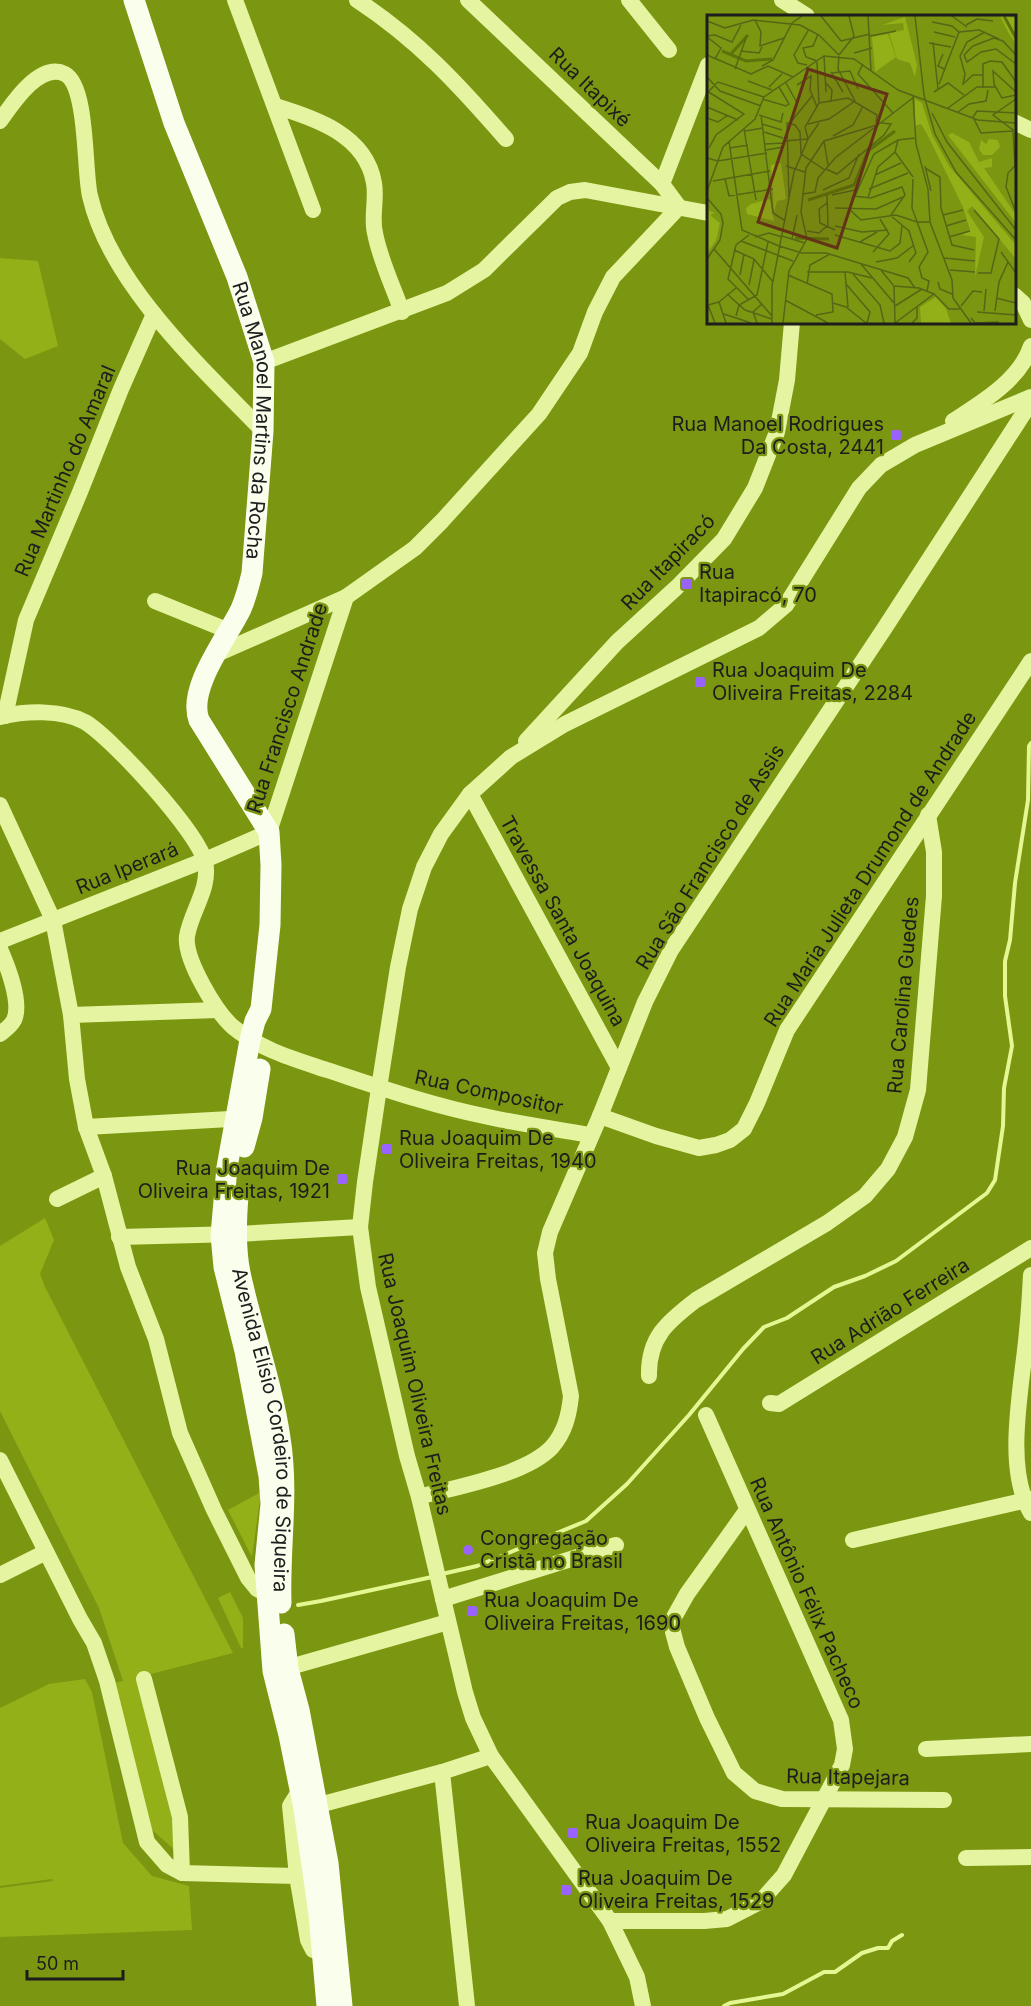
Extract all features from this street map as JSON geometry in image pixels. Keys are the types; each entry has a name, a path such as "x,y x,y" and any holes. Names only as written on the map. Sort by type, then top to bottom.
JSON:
{"main road":[{"name":"Rua Manoel Martins da Rocha","path":"134,0 174,123 237,277 264,362 263,431 252,573 248,593 200,688 196,713 269,832 272,865 270,925 261,1009 255,1021 257,1043"},
{"name":"Avenida Elísio Cordeiro de Siqueira","path":"257,1043 244,1118 227,1167 229,1234 224,1267 245,1351 269,1476 271,1504 265,1565 274,1598 281,1670 307,1802 327,2006"},
{"name":"Avenida Elísio Cordeiro de Siqueira","path":"307,1802 328,1863 342,2006"}],"street":[{"path":"235,0 313,210"},
{"path":"357,0 388,20 420,46 464,90 506,139"},
{"name":"Rua Itapixé","path":"468,0 662,184 679,207"},
{"path":"629,0 669,50"},
{"path":"783,0 806,15"},
{"path":"662,184 707,68"},
{"path":"0,121 16,98 43,75 53,71 64,73 69,77 83,120 89,195 109,246 154,314 206,373 263,431"},
{"path":"275,106 308,116 329,126 357,148 367,161 374,184 375,235 402,312"},
{"path":"1016,124 1031,130"},
{"path":"264,362 402,312 447,293 484,270 557,198 570,192 585,190 707,213"},
{"path":"217,654 345,597 415,548 442,522 539,414 580,352 595,312 613,277 679,207"},
{"path":"1016,297 1023,303 1031,320"},
{"name":"Rua Martinho do Amaral","path":"2,716 26,620 154,314"},
{"name":"Rua Itapiracó","path":"511,757 617,642 677,587 724,539 755,488 777,432 787,380 792,324"},
{"path":"915,445 999,391 1028,355 1031,346"},
{"name":"Rua Joaquim Oliveira Freitas","path":"643,2006 637,1977 610,1921 491,1756 473,1718 419,1497 406,1456 368,1287 360,1227 364,1182 398,967 410,909 424,867 441,834 470,794 511,757 565,724 759,628 786,605 859,488 881,465 915,445 1031,397"},
{"name":"Rua São Francisco de Assis","path":"419,1497 496,1476 539,1458 553,1446 564,1429 569,1415 571,1396 545,1253 550,1232 600,1116 645,1002 671,950 1031,402"},
{"name":"Rua Francisco Andrade","path":"269,832 345,597"},
{"path":"154,601 229,631"},
{"name":"Rua Maria Julieta Drumond de Andrade","path":"600,1116 656,1136 699,1148 730,1140 744,1129 787,1030 1031,661"},
{"path":"2,716 53,713 84,722 147,780 182,824 205,860 206,876 187,935 189,955 212,1003 232,1026 257,1043 290,1059 379,1088"},
{"name":"Travessa Santa Joaquina","path":"470,794 619,1068"},
{"path":"0,805 53,920 71,1015 77,1079 86,1127 104,1176 119,1237 142,1308 156,1339 180,1433 214,1510 248,1578 256,1589 274,1598"},
{"name":"Rua Carolina Guedes","path":"649,1377 648,1360 653,1344 661,1331 678,1313 826,1223 865,1196 888,1169 905,1137 918,1090 934,896 934,852 928,815"},
{"name":"Rua Iperará","path":"0,941 205,860 269,832"},
{"path":"0,949 3,966 14,988 16,1011 14,1020 0,1034"},
{"path":"71,1015 218,1010"},
{"name":"Rua Compositor","path":"379,1088 483,1116 591,1135"},
{"path":"86,1127 244,1118"},
{"path":"57,1199 104,1176"},
{"path":"119,1237 360,1227"},
{"name":"Rua Adrião Ferreira","path":"770,1403 779,1404 1031,1248"},
{"path":"852,1540 1029,1504 1017,1466 1019,1400 1029,1331 1031,1275"},
{"name":"Rua Antônio Félix Pacheco","path":"610,1921 727,1919 760,1902 784,1875 826,1800 842,1765 845,1749 841,1720 706,1415"},
{"path":"0,1460 98,1653 147,1842 167,1865 182,1873 297,1876"},
{"name":"Rua Itapejara","path":"747,1510 673,1618 673,1632 707,1718 734,1773 755,1791 782,1799 944,1800"},
{"path":"441,1592 616,1545"},
{"path":"0,1575 46,1552"},
{"path":"281,1670 448,1622"},
{"path":"144,1679 180,1817 182,1873"},
{"path":"926,1749 1031,1744"},
{"path":"322,1953 313,1950 308,1940 297,1876 290,1806 442,1772 491,1756"},
{"path":"442,1772 467,2006"},
{"path":"966,1858 1031,1857"}],"green space":[{"path":"0,258 38,261 58,346 25,359 0,339"},
{"path":"45,1218 54,1240 40,1274 45,1287 233,1653 135,1678 139,1678 177,1819 180,1855 149,1827 109,1684 123,1681 99,1608 0,1411 0,1246"},
{"path":"261,1492 252,1557 228,1510"},
{"path":"230,1592 243,1618 243,1648 218,1598"},
{"path":"85,1679 92,1692 123,1843 152,1876 189,1886 192,1930 0,1937 0,1888 53,1881 52,1879 0,1886 0,1708 49,1684"}],"waterway":[{"path":"442,1574 477,1566 586,1521 627,1484 764,1327 787,1318 834,1287 865,1276 896,1261 987,1193 995,1180 1003,1126 1004,1088 1012,1046 1005,996 1005,961 1010,940 1015,883 1028,800 1029,746 1031,743"},
{"path":"298,1605 432,1577"},
{"path":"724,2006 783,1994 824,1972 835,1972 862,1953 878,1948 888,1948 892,1941 902,1935"}],"place":[{"name":"Rua Manoel Rodrigues Da Costa, 2441","path":"896,435"},
{"name":"Rua Itapiracó, 70","path":"687,584"},
{"name":"Rua Joaquim De Oliveira Freitas, 2284","path":"700,682"},
{"name":"Rua Joaquim De Oliveira Freitas, 1940","path":"387,1149"},
{"name":"Rua Joaquim De Oliveira Freitas, 1921","path":"342,1179"},
{"name":"Congregação Cristã no Brasil","path":"468,1550"},
{"name":"Rua Joaquim De Oliveira Freitas, 1690","path":"472,1611"},
{"name":"Rua Joaquim De Oliveira Freitas, 1552","path":"573,1833"},
{"name":"Rua Joaquim De Oliveira Freitas, 1529","path":"566,1890"}]}
